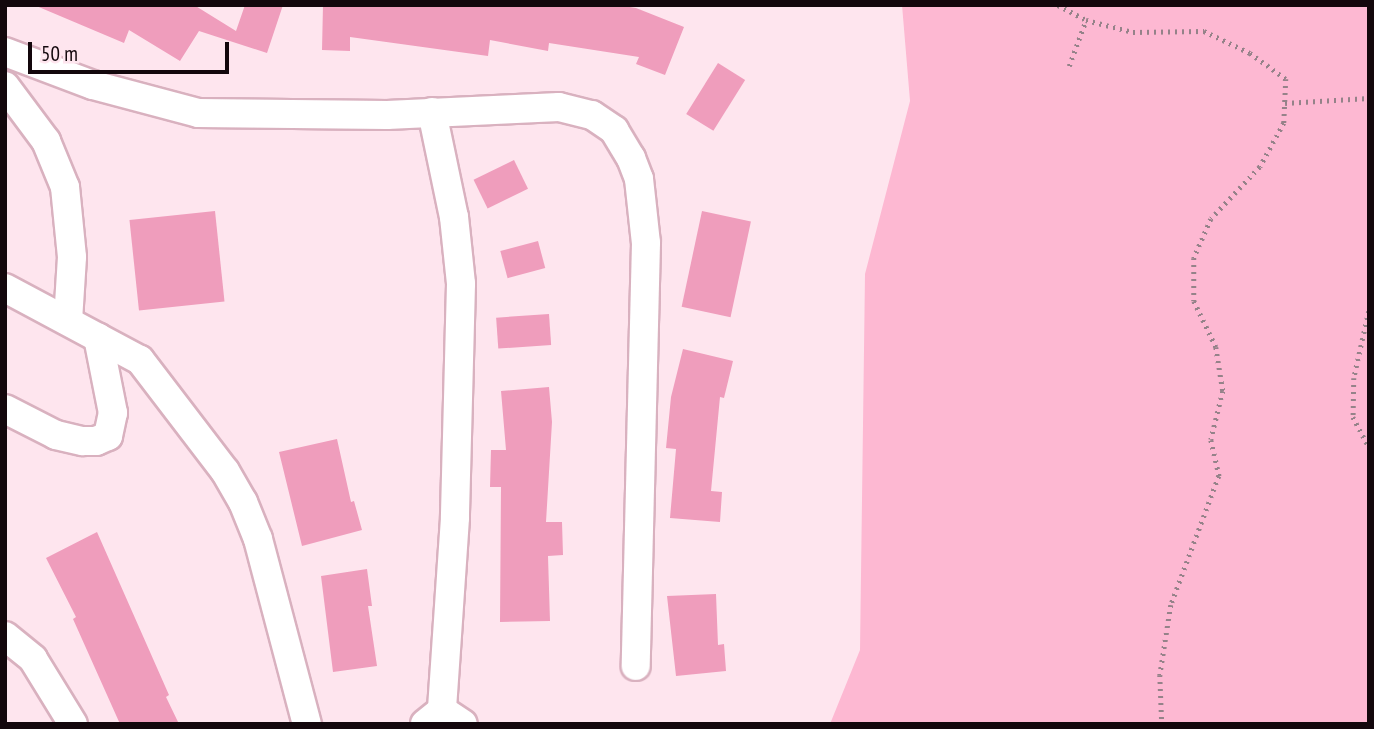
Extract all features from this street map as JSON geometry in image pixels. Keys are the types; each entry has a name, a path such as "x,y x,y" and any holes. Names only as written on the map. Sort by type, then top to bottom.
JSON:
{"street":[{"path":"5,52 93,85 198,113 387,115 514,107 578,110 604,121 614,130 635,168 643,197 646,243 636,666"},
{"path":"5,86 46,141 65,187 72,257 68,321"},
{"path":"432,112 456,227 461,284 455,518 443,719"},
{"path":"5,288 140,360 225,471 243,502 272,582 307,724"},
{"path":"5,409 56,435 83,441 108,436 113,413 99,337"},
{"path":"5,636 33,659 73,724"}],"path":[{"path":"1058,5 1086,20 1133,32 1204,31 1250,53 1286,79 1284,123 1260,167 1212,219 1194,258 1195,301 1216,347 1223,391 1211,440 1219,476 1171,605 1160,675 1162,724"},
{"path":"1069,66 1086,20"},
{"path":"1285,103 1369,98"},
{"path":"1369,311 1353,378 1353,417 1369,447"}],"shaded area":[{"path":"902,5 1369,5 1369,724 830,724 860,650 865,274 910,101"}],"building":[{"path":"34,5 194,5 236,31 245,5 283,5 267,53 199,31 180,61 129,30 124,43"},
{"path":"323,5 617,5 636,8 684,27 665,75 636,64 639,57 549,43 548,51 490,40 488,56 350,37 350,51 322,50"},
{"path":"718,63 745,80 713,131 686,114"},
{"path":"514,160 528,189 488,208 474,180"},
{"path":"215,211 225,302 139,310 129,220"},
{"path":"702,211 751,221 731,317 682,307"},
{"path":"538,241 545,268 508,278 500,251"},
{"path":"549,314 551,345 498,349 496,318"},
{"path":"683,349 733,361 724,398 720,397 711,491 722,492 720,522 670,518 676,449 666,448 671,397"},
{"path":"549,387 552,422 546,522 562,522 563,555 548,556 550,621 500,622 501,487 490,487 491,450 506,450 501,391"},
{"path":"337,439 351,502 354,501 362,530 302,546 279,452"},
{"path":"97,532 169,695 166,697 179,724 120,724 73,619 76,617 46,558"},
{"path":"367,569 372,606 368,606 377,666 333,672 321,576"},
{"path":"716,594 718,645 724,644 726,671 676,676 667,596"}]}
